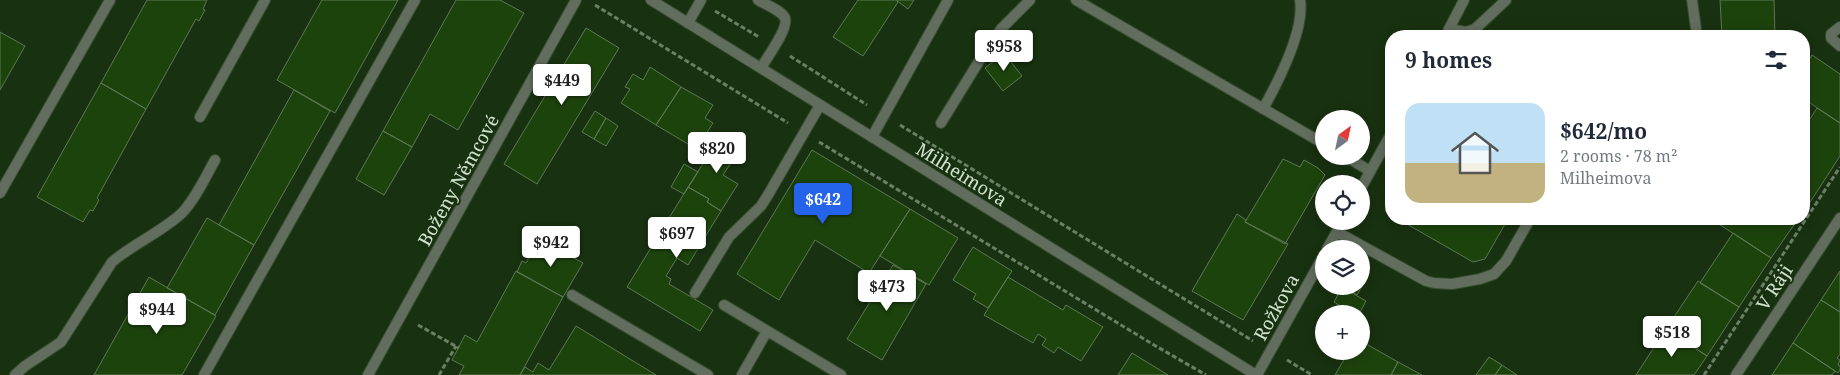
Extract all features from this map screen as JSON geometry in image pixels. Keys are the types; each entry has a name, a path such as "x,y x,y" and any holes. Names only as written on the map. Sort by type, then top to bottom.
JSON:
{"street":[{"path":"0,193 110,0"},
{"path":"200,117 265,0"},
{"path":"204,375 415,0"},
{"name":"Boženy Němcové","path":"368,375 576,0"},
{"name":"Milheimova","path":"651,0 1256,375"},
{"path":"758,0 784,17 784,27 760,68"},
{"path":"872,137 948,0"},
{"path":"941,123 989,45 1002,28 1030,0"},
{"path":"1076,0 1315,139"},
{"path":"1263,109 1288,59 1300,20 1300,0"},
{"path":"1449,30 1464,0"},
{"path":"1472,30 1506,0"},
{"path":"1692,0 1697,30"},
{"path":"688,23 701,1"},
{"path":"1840,27 1831,34 1832,38 1840,46"},
{"path":"695,293 729,237 764,201 820,105"},
{"path":"1368,175 1385,145"},
{"path":"15,375 60,342 101,276 112,262 180,214 194,196 214,160"},
{"path":"1360,165 1370,171"},
{"name":"V Ráji","path":"1736,375 1840,218"},
{"path":"1332,240 1337,232 1426,281 1434,284 1452,284 1480,279 1499,271 1526,225"},
{"name":"Rožkova","path":"1256,375 1315,271"},
{"path":"572,295 708,375"},
{"path":"724,305 841,375"},
{"path":"742,375 768,331"}],"path":[{"path":"587,0 1206,375"},
{"path":"701,1 884,115 1312,375"},
{"path":"1810,213 1840,167"},
{"path":"1704,375 1802,225"},
{"path":"401,315 457,347 440,375"}],"building":[{"path":"147,0 207,0 203,9 205,10 199,21 196,19 146,109 101,83"},
{"path":"322,0 398,0 335,113 277,80"},
{"path":"456,0 500,0 524,13 458,130 430,114 412,147 383,131"},
{"path":"858,0 896,0 898,2 863,56 833,37"},
{"path":"896,0 914,0 908,9"},
{"path":"1720,0 1774,0 1775,30 1722,30"},
{"path":"586,28 619,48 537,184 504,164"},
{"path":"0,32 25,46 0,90"},
{"path":"1004,53 1022,76 1003,91 985,68"},
{"path":"1812,55 1840,74 1840,123 1810,103 1810,58"},
{"path":"650,67 681,87 656,125 621,103 630,89 625,87 633,74 643,80"},
{"path":"101,83 146,109 97,198 99,200 93,211 90,210 83,222 37,197"},
{"path":"681,87 713,105 705,118 713,123 705,135 701,133 693,147 656,125"},
{"path":"294,90 330,111 254,245 219,225"},
{"path":"1817,108 1840,123 1840,156 1810,202 1810,119"},
{"path":"595,111 606,118 594,139 582,132"},
{"path":"606,118 618,126 606,146 594,139"},
{"path":"383,131 412,147 384,195 356,179"},
{"path":"722,134 742,146 723,175 738,184 721,211 707,202 709,199 688,187"},
{"path":"812,150 910,209 869,273 815,240 779,300 737,274"},
{"path":"1283,159 1300,167 1304,160 1318,168 1325,175 1315,175 1315,192 1285,244 1245,222"},
{"path":"684,164 698,172 684,194 671,187"},
{"path":"688,187 709,199 707,202 721,211 688,265 677,258 666,276 671,279 669,284 713,310 700,331 627,287"},
{"path":"910,209 958,238 929,285 880,256"},
{"path":"1237,214 1246,220 1245,222 1288,244 1243,320 1192,291"},
{"path":"207,218 254,245 215,315 167,288"},
{"path":"1408,225 1505,225 1485,259 1473,262"},
{"path":"1720,225 1794,225 1771,258"},
{"path":"1733,233 1771,258 1739,307 1700,283"},
{"path":"536,238 583,263 563,297 517,272 522,261 526,263 538,241 534,239"},
{"path":"973,247 1012,271 988,308 973,299 976,294 953,280"},
{"path":"893,265 926,284 882,360 847,339"},
{"path":"516,271 563,297 520,375 459,375 464,366 452,360 465,335 477,342"},
{"path":"1840,271 1840,312 1821,300"},
{"path":"149,277 216,316 182,375 94,375"},
{"path":"1008,277 1063,310 1066,305 1103,327 1081,361 1058,347 1054,353 1042,345 1046,339 1038,334 1033,343 984,315"},
{"path":"1698,281 1739,307 1707,356 1666,329"},
{"path":"1338,295 1356,295 1366,301 1364,305 1339,305 1334,302"},
{"path":"1821,300 1840,312 1840,354 1837,358 1840,360 1838,365 1840,370 1838,373 1793,343"},
{"path":"576,326 656,375 520,375 525,367 533,372 538,363 549,370"},
{"path":"1666,329 1707,356 1694,375 1636,375"},
{"path":"1793,343 1835,371 1832,375 1772,375"},
{"path":"1370,346 1398,362 1391,375 1335,375 1344,360 1370,360"},
{"path":"1132,353 1168,375 1118,375"},
{"path":"1489,357 1502,365 1495,375 1476,375"},
{"path":"1398,362 1422,375 1391,375"},
{"path":"1502,365 1517,375 1495,375"}]}
